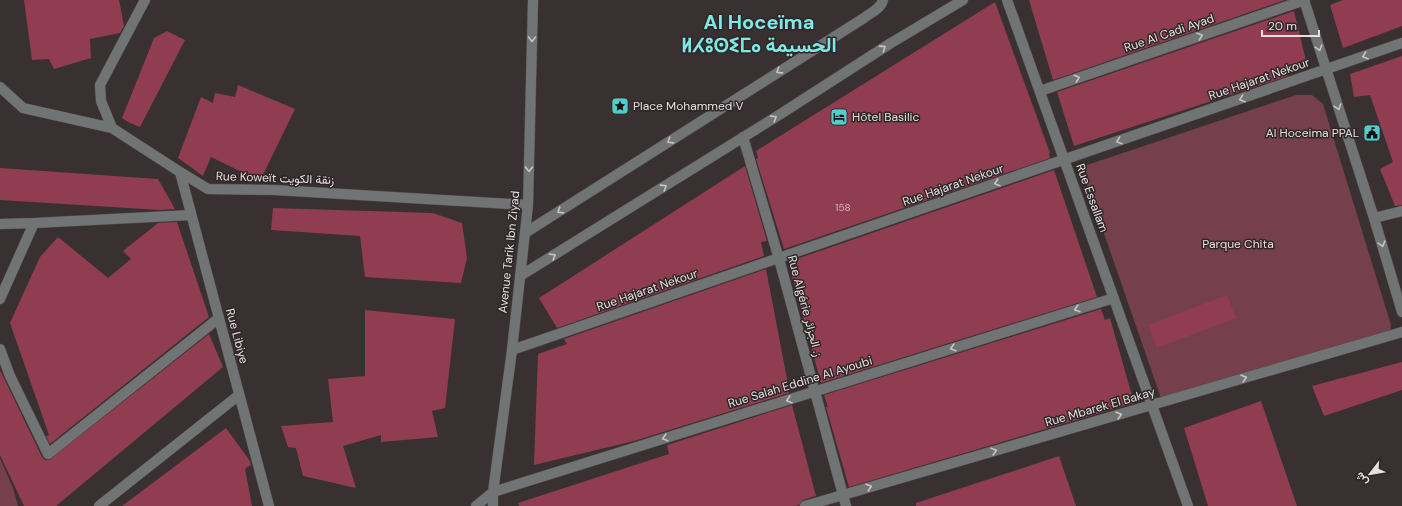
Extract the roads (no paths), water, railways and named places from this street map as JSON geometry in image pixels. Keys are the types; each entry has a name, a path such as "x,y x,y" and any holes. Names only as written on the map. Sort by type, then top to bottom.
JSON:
{"street":[{"path":"112,128 100,101 100,85 145,0"},
{"name":"Avenue Tarik Ibn Ziyad","path":"493,506 493,492 512,350 528,205 533,0"},
{"path":"525,233 864,18 882,4 883,0"},
{"path":"520,276 891,43 963,0"},
{"name":"Rue Essallam","path":"1008,0 1188,506"},
{"path":"1304,0 1325,70 1374,218 1402,312"},
{"name":"Rue Al Cadi Ayad","path":"1040,91 1304,0"},
{"name":"Rue Hajarat Nekour","path":"512,350 1402,43"},
{"name":"Rue Koweït زنقة الكويت","path":"0,87 24,108 112,128 208,189 275,190 528,205"},
{"name":"Rue Algérie ز. الجزائر","path":"743,137 779,259 846,506"},
{"name":"Rue Libiye","path":"180,172 269,506"},
{"path":"1374,218 1402,210"},
{"path":"0,224 191,215"},
{"path":"0,300 34,223"},
{"name":"Rue Salah Eddine Al Ayoubi","path":"493,492 1114,298"},
{"path":"0,349 10,376 48,454 219,318"},
{"name":"Rue Mbarek El Bakay","path":"805,506 1402,332"},
{"path":"99,506 239,395"},
{"path":"476,506 493,492"}],"place":[{"name":"Place Mohammed V","path":"620,106"},
{"name":"Hôtel Basilic","path":"839,117"},
{"name":"Al Hoceima PPAL","path":"1372,133"}],"district":[{"name":"Al Hoceïma ⵍⵃⵓⵙⵉⵎⴰ الحسيمة","path":"759,34"}],"park label":[{"name":"Parque Chita","path":"1238,244"}]}
